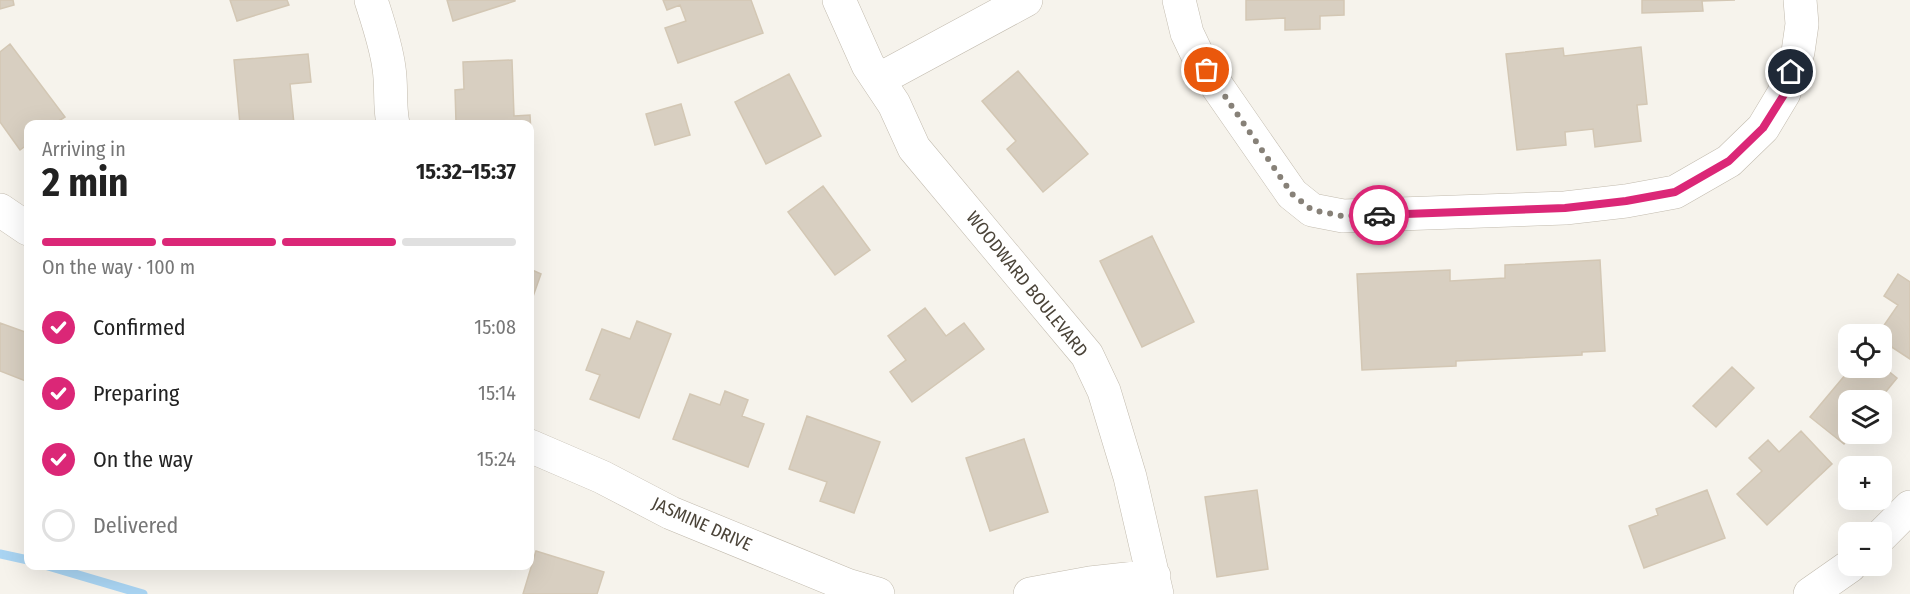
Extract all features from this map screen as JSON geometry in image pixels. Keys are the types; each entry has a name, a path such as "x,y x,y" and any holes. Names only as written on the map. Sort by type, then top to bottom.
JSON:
{"street":[{"path":"371,0 389,69 389,104 392,120"},
{"name":"WOODWARD BOULEVARD","path":"839,0 868,65 894,104 914,148 1087,355 1104,391 1127,466 1155,585"},
{"path":"878,81 1026,0"},
{"path":"1179,0 1187,33 1197,54 1292,194 1312,210 1342,216 1565,208 1626,201 1675,192 1729,161 1763,128 1785,93 1798,52 1802,24 1800,0"},
{"path":"0,210 24,226"},
{"name":"JASMINE DRIVE","path":"534,448 602,477 682,517 847,585 878,594"},
{"path":"1892,525 1910,507"},
{"path":"1810,594 1838,574"},
{"path":"1030,594 1090,583 1155,585"}],"building":[{"path":"0,0 13,0 14,5 0,9"},
{"path":"230,0 287,0 289,5 237,21"},
{"path":"447,0 515,0 515,1 453,21"},
{"path":"663,0 751,0 763,33 678,63 665,28 686,21 680,5 667,10"},
{"path":"1246,0 1344,0 1344,15 1320,16 1320,29 1285,30 1285,18 1246,20"},
{"path":"1642,0 1735,0 1702,1 1703,11 1642,13"},
{"path":"10,44 65,117 60,120 24,120 24,147 20,150 0,122 0,52"},
{"path":"1641,47 1647,104 1637,105 1641,141 1595,147 1593,129 1565,132 1566,145 1517,150 1506,54 1563,48 1564,56"},
{"path":"308,54 311,82 290,84 294,120 240,120 234,60"},
{"path":"512,60 514,116 530,115 530,120 456,120 455,90 464,89 463,62"},
{"path":"1018,71 1088,154 1043,192 1007,149 1016,141 982,101"},
{"path":"789,74 821,136 766,164 735,102"},
{"path":"681,104 690,135 655,145 646,114"},
{"path":"823,186 870,250 835,275 788,212"},
{"path":"1152,236 1194,322 1142,347 1100,261"},
{"path":"1600,260 1605,351 1582,352 1582,355 1456,361 1456,366 1362,370 1357,274 1450,270 1450,281 1505,278 1505,265"},
{"path":"534,271 541,274 534,294"},
{"path":"1898,274 1910,282 1910,359 1892,347 1892,324 1885,324 1898,305 1884,296"},
{"path":"925,308 946,336 964,323 984,349 912,402 890,372 906,360 888,336"},
{"path":"637,321 671,334 639,418 590,399 600,375 586,370 602,329 630,339"},
{"path":"0,323 24,332 24,380 0,371"},
{"path":"1732,367 1754,388 1716,427 1693,406"},
{"path":"1892,374 1897,378 1887,390 1838,390 1838,439 1810,417 1843,378 1892,378"},
{"path":"725,391 748,400 742,416 764,424 748,467 673,439 690,394 720,405"},
{"path":"807,416 880,442 854,513 820,501 827,482 789,469"},
{"path":"1801,431 1832,464 1767,525 1737,494 1762,471 1749,458 1768,440 1779,452"},
{"path":"1024,439 1048,512 990,531 966,458"},
{"path":"1257,490 1268,569 1217,577 1205,497"},
{"path":"1707,490 1725,538 1644,568 1629,526 1658,515 1656,509"},
{"path":"536,551 604,572 597,594 523,594 530,570 534,570"}],"waterway":[{"path":"0,554 24,559"},
{"path":"62,570 143,594"}],"way so far":[{"path":"1207,70 1292,194 1312,210 1342,216 1379,215"}],"route":[{"path":"1379,215 1565,208 1626,201 1675,192 1729,161 1763,128 1785,93 1791,72"}]}
